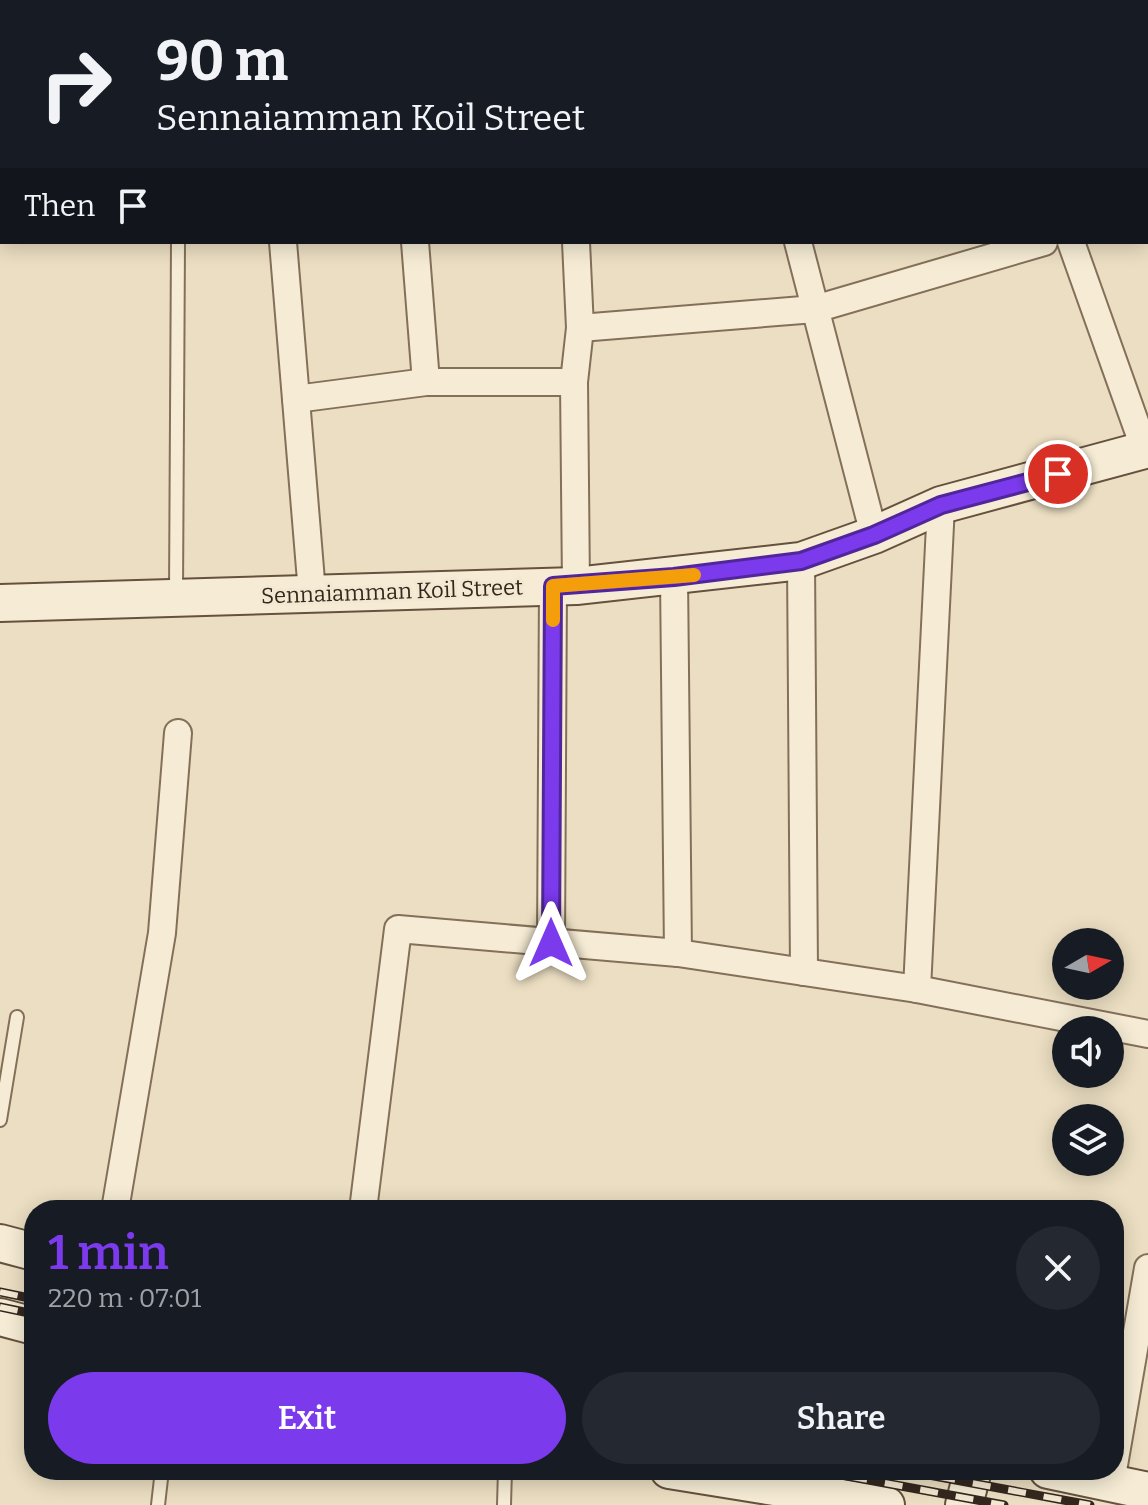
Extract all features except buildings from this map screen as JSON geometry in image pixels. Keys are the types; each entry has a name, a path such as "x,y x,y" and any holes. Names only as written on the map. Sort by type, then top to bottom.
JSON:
{"street":[{"path":"283,244 312,593"},
{"path":"415,244 426,382"},
{"path":"551,943 564,586 574,382 580,328 576,244"},
{"path":"799,244 874,535"},
{"path":"580,328 815,309 1037,244"},
{"path":"1072,244 1146,450"},
{"path":"296,399 426,382 574,382"},
{"name":"Sennaiamman Koil Street","path":"0,603 564,586 674,577 801,561 874,535 941,505 1146,450"},
{"path":"917,989 941,505"},
{"path":"801,561 804,972"},
{"path":"674,577 678,953"},
{"path":"117,1200 162,933 178,733"},
{"path":"364,1200 398,929 678,953 917,989 1148,1034"},
{"path":"0,1243 24,1249"},
{"path":"1124,1409 1148,1268"},
{"path":"0,1317 24,1323"},
{"path":"1124,1479 1148,1491"},
{"path":"731,1480 886,1505"},
{"path":"964,1505 970,1480"}],"lane":[{"path":"176,596 178,244"},
{"path":"0,1120 17,1017"},
{"path":"158,1505 161,1480"},
{"path":"504,1505 505,1480"}],"railway":[{"path":"0,1292 24,1297"},
{"path":"0,1307 24,1312"},
{"path":"868,1480 1004,1505"},
{"path":"956,1480 1090,1505"}],"slow traffic":[{"path":"553,620 553,586 694,575"}],"route":[{"path":"551,943 553,586 674,577 801,561 874,535 941,505 1058,474"}]}
